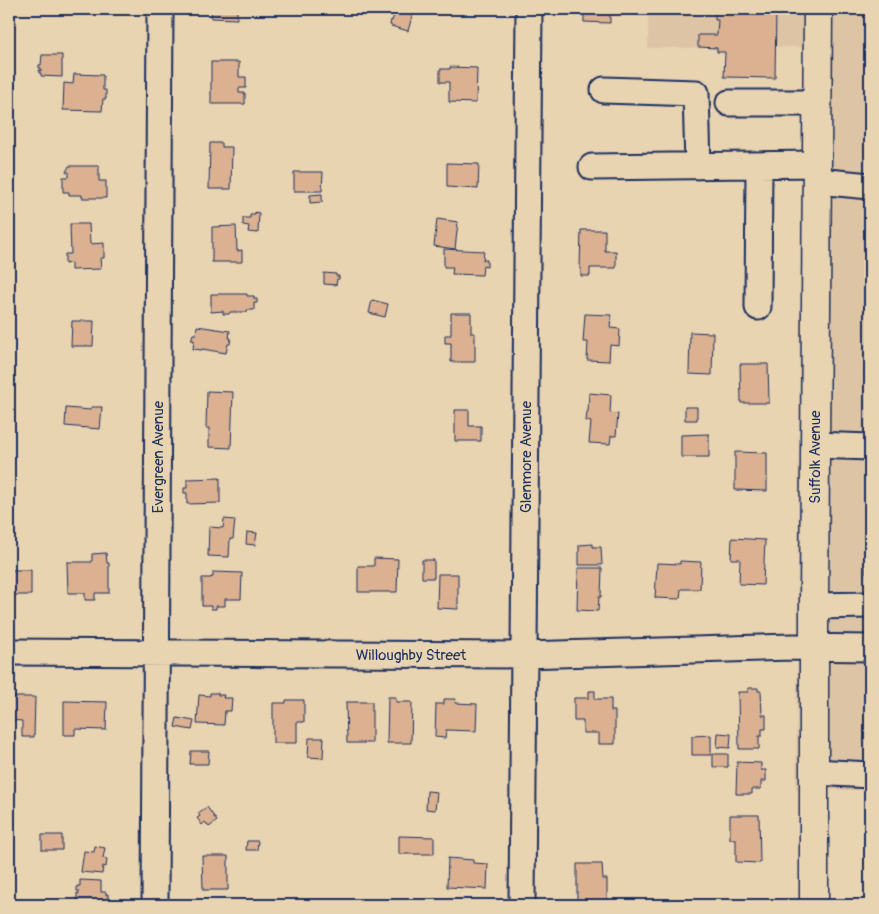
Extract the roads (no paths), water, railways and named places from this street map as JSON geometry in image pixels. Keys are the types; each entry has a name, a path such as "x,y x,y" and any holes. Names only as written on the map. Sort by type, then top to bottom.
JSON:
{"main road":[{"name":"Suffolk Avenue","path":"814,905 818,9"}],"street":[{"name":"Evergreen Avenue","path":"155,905 160,9"},
{"name":"Glenmore Avenue","path":"522,905 529,9"},
{"path":"604,90 696,93 698,166"},
{"path":"730,104 817,103"},
{"path":"758,308 759,165"},
{"path":"592,167 759,165 817,173 870,186"},
{"path":"815,445 870,447"},
{"path":"814,606 870,604"},
{"name":"Willoughby Street","path":"9,652 524,655 814,647 870,648"},
{"path":"814,772 870,775"}]}
